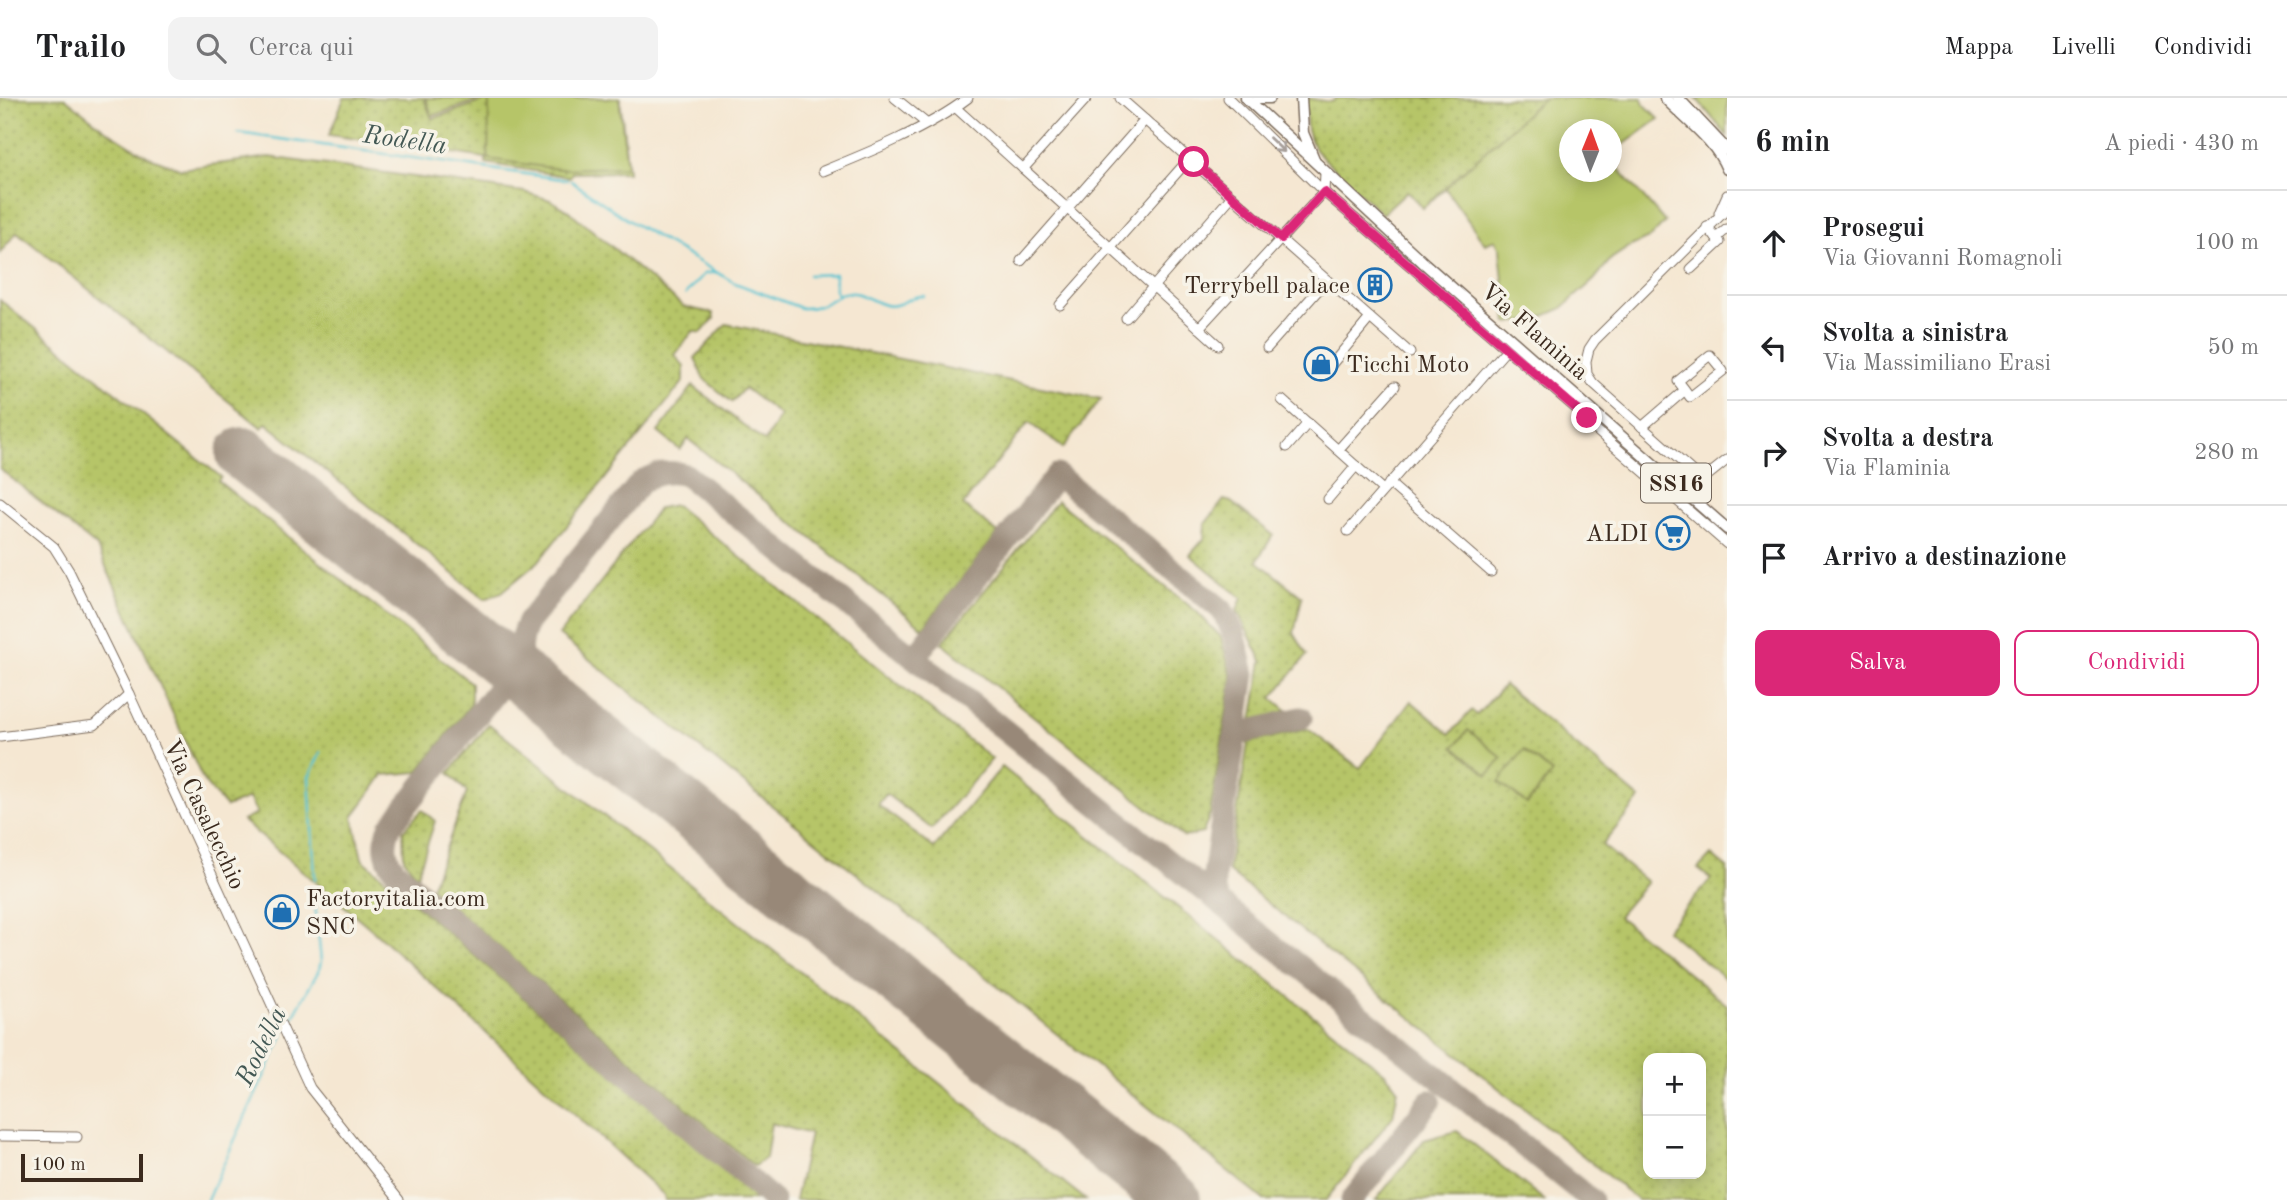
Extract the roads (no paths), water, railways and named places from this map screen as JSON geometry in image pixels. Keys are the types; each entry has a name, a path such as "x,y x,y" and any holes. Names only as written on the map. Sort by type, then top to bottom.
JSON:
{"main road":[{"name":"Via Flaminia","path":"1246,98 1320,169 1727,529"},
{"path":"1258,98 1270,98"},
{"name":"Via Flaminia","path":"1301,98 1303,133 1320,169"},
{"path":"1665,98 1690,121 1723,160 1727,169"},
{"path":"1678,98 1727,150"}],"street":[{"path":"895,98 926,123"},
{"path":"823,171 883,146 956,108 968,98"},
{"path":"1023,169 1087,98"},
{"path":"1120,98 1410,353"},
{"name":"Via Flaminia","path":"1228,98 1324,192 1587,418 1595,430 1727,544"},
{"path":"956,108 1218,345"},
{"path":"1021,261 1145,120"},
{"path":"1060,305 1189,159"},
{"path":"1199,328 1324,192 1320,169"},
{"path":"1717,218 1727,195"},
{"path":"1126,318 1232,196"},
{"path":"1727,209 1609,326 1589,349 1586,361 1587,374 1592,383 1702,480 1727,460"},
{"path":"1690,269 1720,242 1707,227"},
{"path":"1716,238 1727,229"},
{"path":"1267,348 1327,280"},
{"path":"1332,364 1370,318"},
{"path":"1348,531 1506,349"},
{"path":"1710,355 1723,371 1690,397 1685,390 1678,381 1710,355"},
{"path":"1338,450 1395,386"},
{"path":"1642,427 1685,390"},
{"path":"1282,400 1356,466 1386,486 1490,572"},
{"path":"1287,447 1308,423"},
{"path":"1615,445 1624,437"},
{"path":"1328,499 1356,466"},
{"name":"Via Casalecchio","path":"0,503 54,547 69,570 310,1088 398,1200"},
{"path":"0,737 95,725 129,694"},
{"path":"0,1136 77,1137"}],"waterway":[{"name":"Rodella","path":"238,133 567,180"},
{"name":"Rodella","path":"571,181 628,220 716,272"},
{"name":"Rodella","path":"686,294 704,274 716,272 735,283 801,308 817,306 839,295"},
{"name":"Rodella","path":"809,275 835,274 835,290 838,296"},
{"name":"Rodella","path":"840,294 857,294 890,306 924,296"},
{"name":"Rodella","path":"315,879 309,777 321,752"},
{"name":"Rodella","path":"286,1029 319,970 321,961 315,903"},
{"name":"Rodella","path":"207,1200 283,1035"}],"place":[{"name":"Terrybell palace","path":"1375,285"},
{"name":"Ticchi Moto","path":"1321,364"},
{"name":"ALDI","path":"1673,533"},
{"name":"Factoryitalia.com SNC","path":"282,912"}]}
